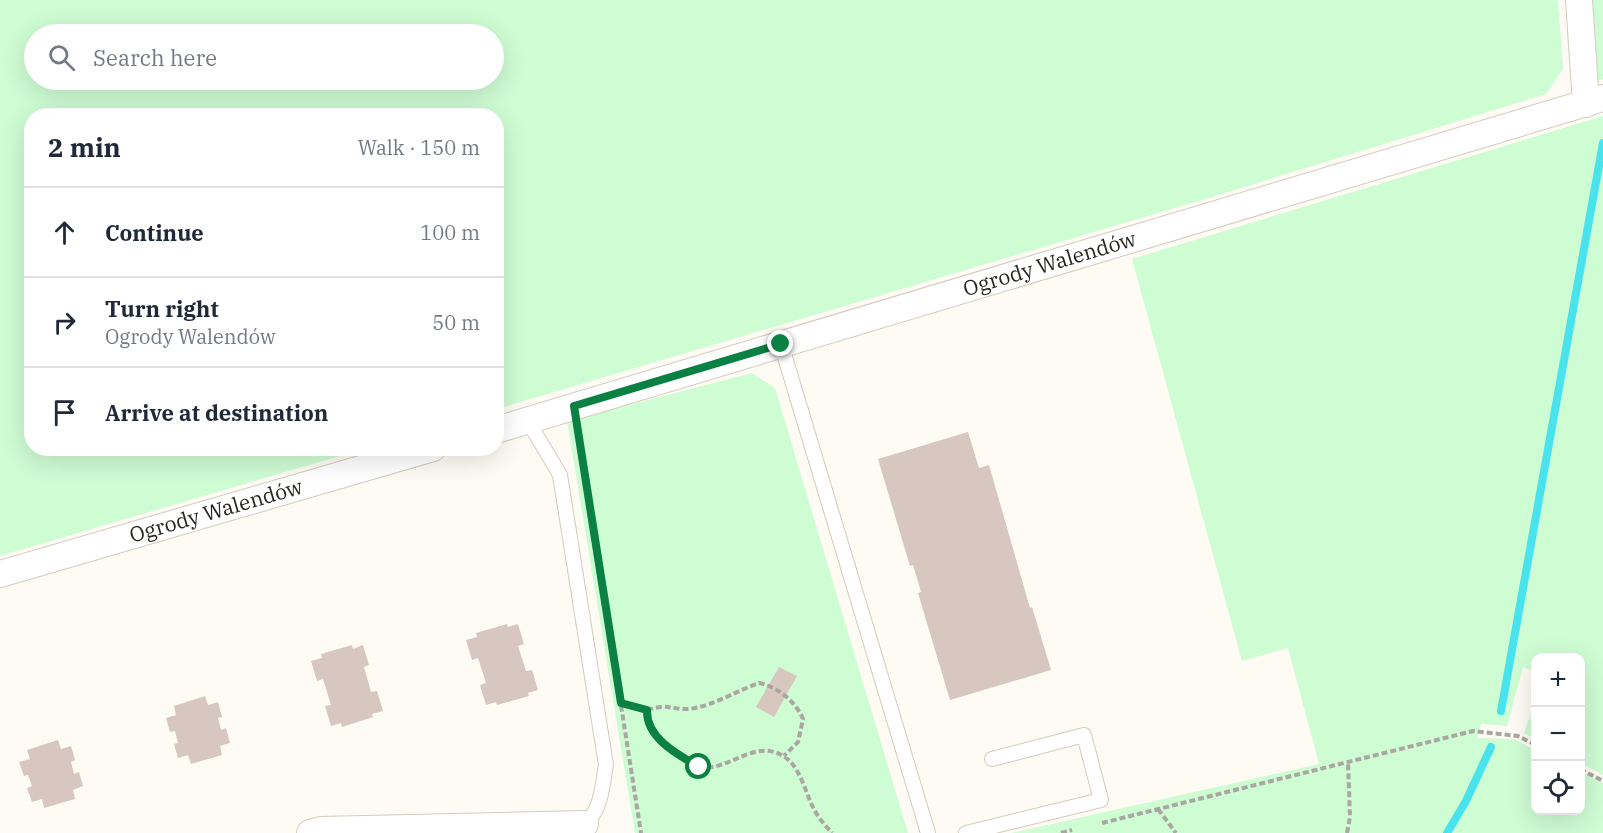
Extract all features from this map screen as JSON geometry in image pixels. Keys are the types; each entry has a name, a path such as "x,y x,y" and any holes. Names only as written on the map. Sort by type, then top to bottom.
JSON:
{"street":[{"path":"1579,0 1594,101"},
{"name":"Ogrody Walendów","path":"504,428 1594,101"},
{"name":"Ogrody Walendów","path":"0,574 406,456"},
{"path":"310,833 321,830 585,824"}],"lane":[{"path":"781,344 928,833"},
{"path":"528,421 560,475 606,765 599,803 593,817 585,824"},
{"path":"966,833 1101,800 1084,735 992,759"}],"path":[{"path":"574,406 640,833"},
{"path":"621,703 647,710 664,705 687,709 710,704 759,683 766,685 794,703 803,719 798,742 784,756"},
{"path":"647,710 647,722 655,734 677,754 699,767 721,765 749,753 769,750 784,756 795,767 816,812 832,833"},
{"path":"1093,825 1473,731 1518,736 1531,743"},
{"path":"1347,833 1350,816 1348,762"},
{"path":"1585,771 1603,781"},
{"path":"1158,809 1176,833"},
{"path":"1061,833 1083,828"}],"green space":[{"path":"0,0 1558,0 1563,69 1546,94 1212,197 504,407 504,108 24,108 24,456 339,456 0,556"},
{"path":"1590,0 1603,0 1603,79 1598,81"},
{"path":"1603,116 1603,775 1585,765 1585,653 1531,653 1531,670 1523,667 1507,726 1481,724 1477,738 1514,739 1531,748 1531,815 1585,815 1585,774 1603,783 1603,833 1011,833 1319,764 1288,648 1242,661 1132,259"},
{"path":"752,373 775,388 908,833 635,833 567,421"},
{"path":"1531,713 1531,736 1524,733"}],"building":[{"path":"968,432 979,468 989,465 1030,608 1032,607 1051,670 950,700 918,593 921,592 913,565 910,566 878,459"},
{"path":"507,624 508,627 518,624 524,644 518,646 526,671 532,670 538,690 528,693 529,696 497,705 496,702 486,705 480,685 486,683 478,658 472,660 466,640 477,637 476,633"},
{"path":"352,645 353,649 363,645 369,665 364,667 371,692 377,691 383,711 372,714 373,717 342,727 341,723 331,726 325,706 331,705 323,679 317,681 311,661 322,658 321,654"},
{"path":"779,667 797,676 774,717 756,707"},
{"path":"205,696 208,705 218,702 222,717 218,718 221,730 226,728 230,743 220,746 222,755 191,764 188,755 178,758 174,744 178,743 175,731 170,732 166,718 176,715 174,706"},
{"path":"58,740 61,749 71,746 75,760 71,762 74,774 79,772 83,786 73,790 75,799 44,808 42,799 32,802 27,788 32,786 28,775 24,776 19,762 30,759 27,750"}],"waterway":[{"path":"1501,711 1603,143"},
{"path":"1447,833 1466,801 1491,747"}],"route":[{"path":"699,767 677,754 655,734 647,722 647,710 621,703 574,406 781,344"}]}
